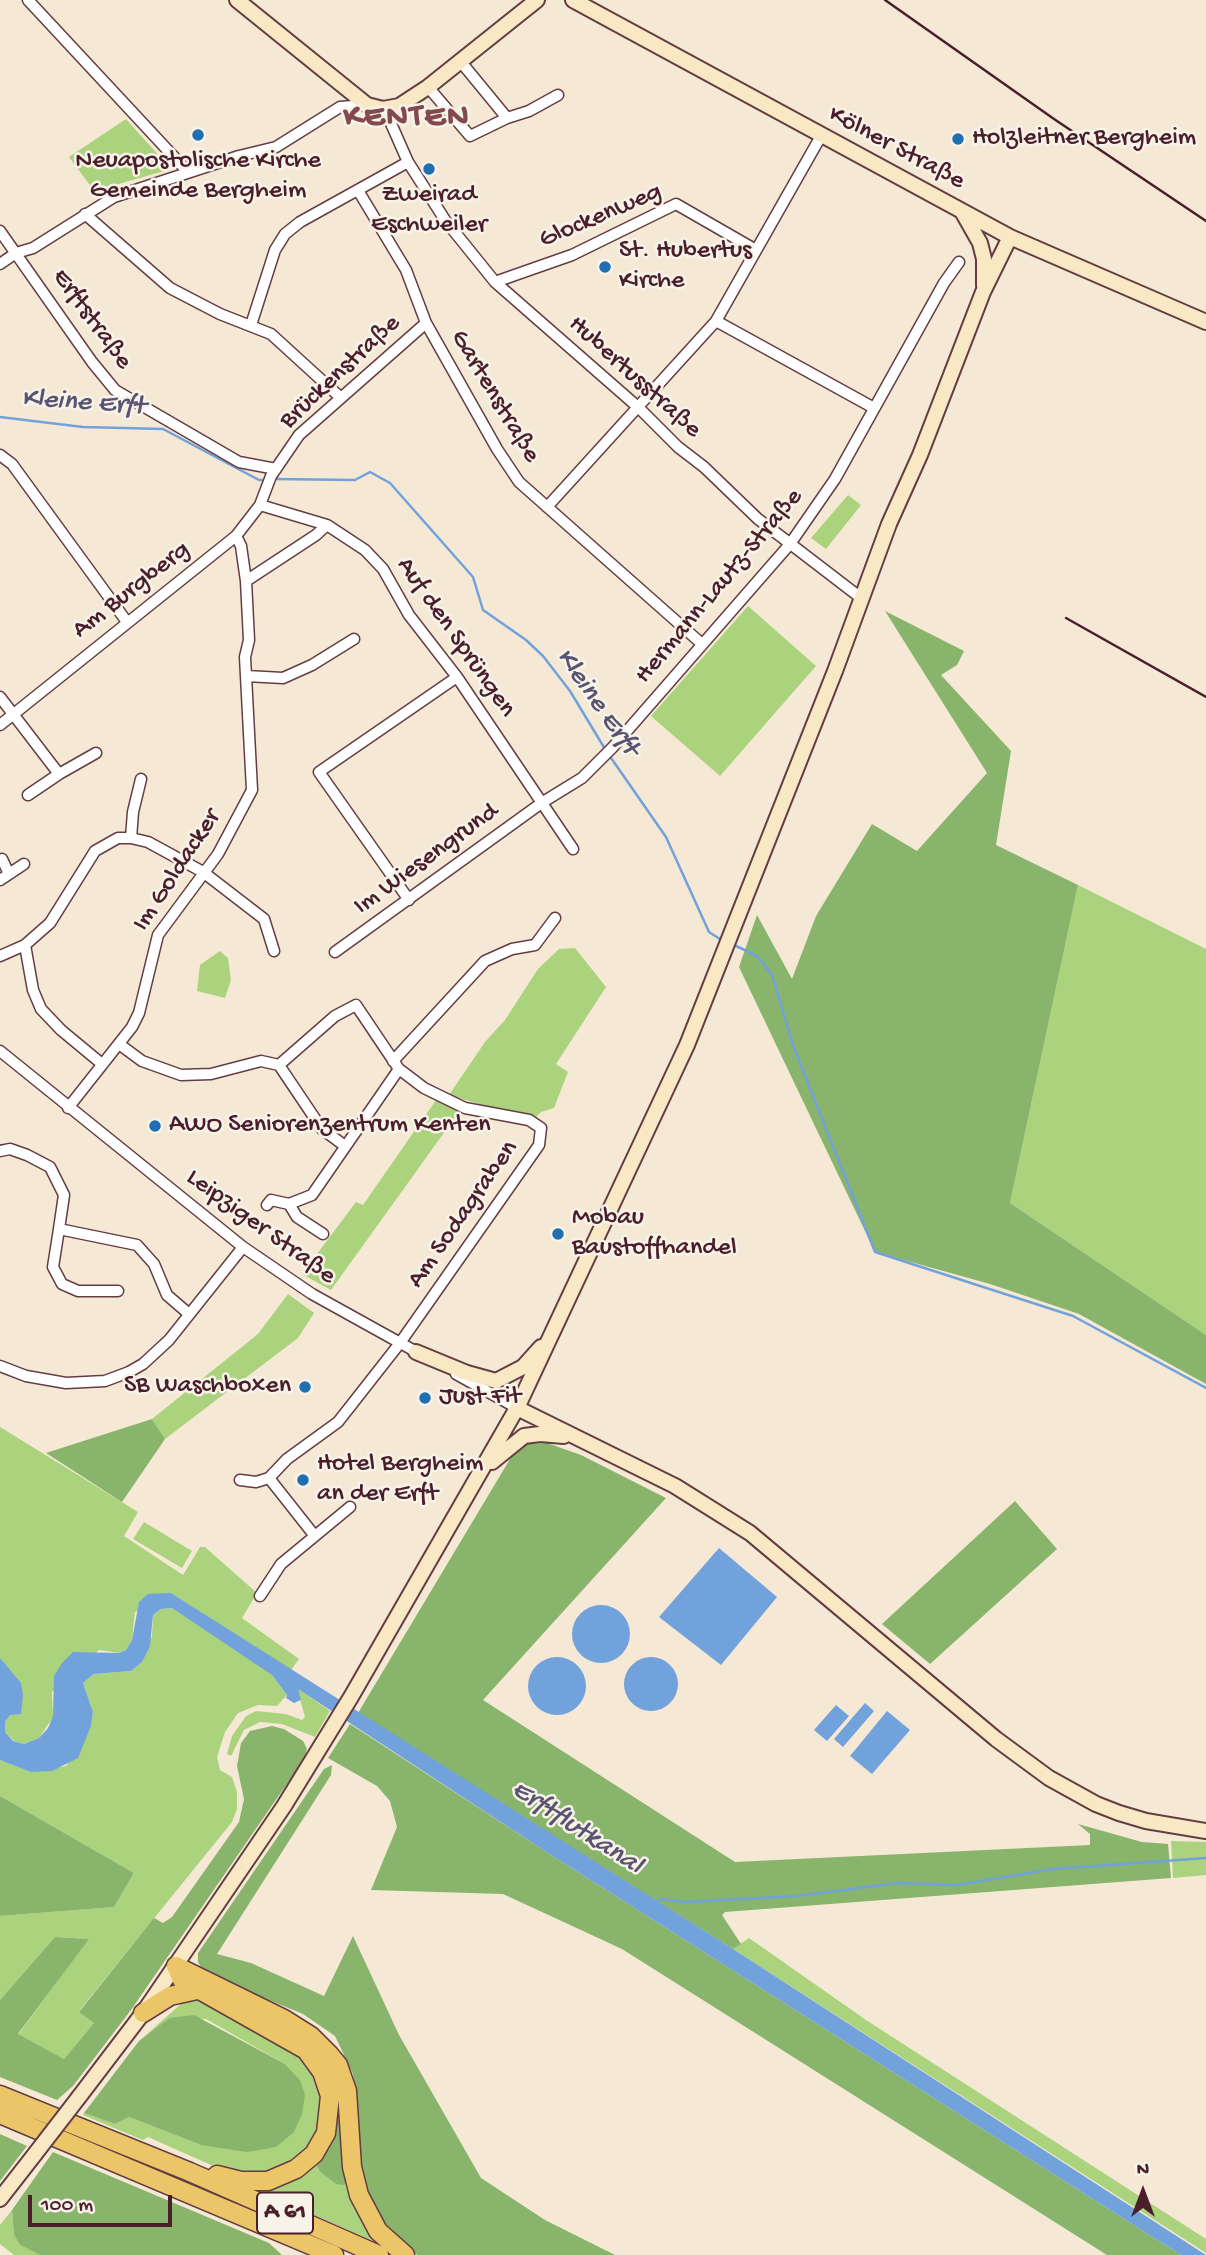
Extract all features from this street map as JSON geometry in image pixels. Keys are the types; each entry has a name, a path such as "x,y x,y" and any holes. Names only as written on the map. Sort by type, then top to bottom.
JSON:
{"highway":[{"path":"176,1966 182,1980 197,1990 306,2050 322,2072 331,2105 321,2144 305,2163 283,2177 255,2182 190,2172"},
{"path":"176,1966 284,2019 311,2036 338,2065 346,2091 351,2158 359,2195 378,2231 405,2255"},
{"path":"143,2013 170,1996 197,1990"},
{"name":"A 61","path":"0,2095 190,2172 379,2255"},
{"name":"A 61","path":"0,2114 334,2255"},
{"path":"250,2218 300,2255"}],"main road":[{"path":"237,0 367,105 392,108 428,87 537,0"},
{"name":"Kölner Straße","path":"573,0 1010,237 1206,322"},
{"path":"963,212 980,243 984,259 984,292"},
{"path":"0,2199 143,2013 334,1725 517,1409 681,1057 984,292 1010,237"},
{"path":"416,1352 467,1373 496,1381 523,1367 554,1332"},
{"path":"517,1409 675,1486 750,1533 996,1738 1049,1778 1119,1813 1206,1831"},
{"path":"484,1469 524,1436 540,1434 575,1437"}],"street":[{"path":"28,0 188,172"},
{"path":"461,62 507,118"},
{"path":"428,87 470,136 507,118 529,111 558,95"},
{"path":"0,264 16,253 33,248 114,197 276,147 340,107 367,105"},
{"name":"Hubertusstraße","path":"367,105 389,119 408,162 445,220 495,282 790,544 862,598"},
{"path":"547,507 716,321 821,136"},
{"path":"251,325 275,250 285,234 300,222 359,192 408,162"},
{"name":"Gartenstraße","path":"359,192 406,270 426,323 497,449 519,482 702,644"},
{"name":"Glockenweg","path":"495,282 572,255 676,204 756,250"},
{"path":"85,214 170,288 220,314 271,334 340,397"},
{"name":"Erftstraße","path":"0,231 92,362 116,390 239,462 274,473"},
{"name":"Hermann-Lautz-Straße","path":"543,802 582,778 600,761 790,544 835,479 944,283 960,262"},
{"path":"716,321 874,408"},
{"name":"Brückenstraße","path":"264,491 299,435 426,323"},
{"path":"0,456 12,464 127,622"},
{"name":"Am Burgberg","path":"0,725 236,536 260,505 264,491"},
{"name":"Auf den Sprüngen","path":"260,505 327,524 365,550 383,569 409,615 457,677 573,849"},
{"path":"246,581 316,535 327,524"},
{"name":"Im Goldacker","path":"68,1108 119,1044 139,1013 158,935 218,854 252,790 245,657 249,640 246,581 241,546 236,536"},
{"path":"246,676 283,678 312,665 354,639"},
{"path":"410,900 319,772 457,677"},
{"path":"0,697 59,774"},
{"path":"28,795 96,753"},
{"path":"131,838 133,812 141,779"},
{"name":"Im Wiesengrund","path":"335,952 543,802"},
{"path":"0,956 25,945 50,923 94,851 105,843 131,838 148,842 203,872 264,919 274,951"},
{"path":"2,859 4,877 24,864"},
{"path":"267,1205 271,1200 289,1204 312,1195 396,1065 485,961 512,949 535,944 555,918"},
{"path":"25,945 33,990 41,1009 61,1030 102,1064"},
{"name":"Am Sodagraben","path":"279,1065 335,1016 356,1005 396,1065 424,1088 465,1108 529,1120 541,1128 539,1145 527,1164 400,1343"},
{"path":"119,1044 142,1061 181,1075 211,1074 261,1061 279,1065 321,1129 345,1146"},
{"name":"Leipziger Straße","path":"0,1051 243,1247 312,1294 517,1409"},
{"path":"0,1151 10,1149 50,1167 64,1195 53,1267 62,1284 78,1291 117,1291"},
{"path":"289,1204 297,1217 323,1234"},
{"path":"59,1229 137,1245 154,1264 167,1295 189,1314"},
{"path":"0,1366 47,1381 104,1381 143,1364 169,1340 243,1247"},
{"path":"240,1480 256,1482 269,1478 287,1459 338,1422 400,1343"},
{"path":"269,1478 314,1535"},
{"path":"260,1596 281,1564 350,1507"}],"green space":[{"path":"126,119 171,169 115,185 98,196 69,157"},
{"path":"848,495 861,505 826,549 811,538"},
{"path":"748,606 816,666 720,776 651,716"},
{"path":"885,611 964,651 957,665 941,675 1011,751 996,845 1078,885 1010,1203 1206,1335 1206,1384 1079,1314 990,1284 875,1252 739,967 757,915 792,979 816,916 872,824 917,851 987,773"},
{"path":"1078,885 1206,949 1206,1335 1010,1203"},
{"path":"575,948 606,987 556,1064 568,1072 554,1108 541,1112 536,1117 506,1112 449,1095 485,1042 505,1020 538,969 559,949"},
{"path":"220,951 228,958 231,980 225,998 197,991 200,965"},
{"path":"436,1100 461,1109 331,1290 302,1274 356,1202 363,1205"},
{"path":"288,1294 314,1313 298,1338 165,1439 152,1419 258,1334"},
{"path":"152,1419 165,1439 122,1502 46,1453"},
{"path":"0,1427 138,1512 124,1536 183,1575 200,1547 205,1547 257,1593 242,1618 299,1659 291,1670 171,1593 135,1612 132,1640 126,1650 119,1653 99,1650 52,1692 53,1717 39,1738 24,1744 14,1741 5,1732 5,1722 10,1715 0,1658"},
{"path":"547,1443 581,1455 666,1498 483,1700 735,1862 1090,1845 1090,1834 1078,1824 1142,1842 1168,1844 1171,1878 725,1912 722,1915 741,1944 733,1949 358,1713 519,1444"},
{"path":"1015,1501 1057,1549 930,1664 882,1624"},
{"path":"144,1522 192,1551 182,1568 133,1539"},
{"path":"172,1608 255,1662 272,1675 287,1695 277,1706 258,1705 238,1713 225,1732 217,1757 220,1770 232,1777 237,1792 237,1809 232,1822 79,2011 94,2023 64,2059 18,2035 88,1939 55,1937 0,2000 0,1916 114,1907 134,1873 0,1796 0,1760 32,1772 66,1766 91,1726 93,1712 83,1683 94,1674 131,1671 142,1662 152,1636 153,1615 161,1609"},
{"path":"297,1688 330,1711 315,1737 282,1724 260,1722 244,1730 231,1756 227,1754 232,1736 246,1716 256,1711 286,1714 302,1720 305,1717"},
{"path":"350,1724 1181,2255 1107,2255 622,1949 503,1894 371,1890 397,1827 390,1801 377,1786 328,1758"},
{"path":"272,1726 284,1729 303,1741 307,1749 304,1759 131,2010 73,2086 57,2100 0,2077 0,2000 55,1937 89,1939 18,2034 64,2059 94,2023 79,2012 154,1918 163,1923 172,1917 239,1822 244,1799 237,1766 241,1743 250,1731"},
{"path":"332,1765 331,1775 217,1954 251,1963 324,1996 353,1936 399,2035 481,2178 545,2220 615,2255 418,2255 399,2246 381,2225 361,2180 353,2074 335,2036 303,2014 223,1981 202,1969 198,1962 198,1953 324,1769"},
{"path":"0,1796 134,1873 114,1907 0,1916"},
{"path":"1171,1841 1206,1842 1206,1875 1173,1878"},
{"path":"749,1938 866,2020 1206,2239 1206,2253 733,1949"},
{"path":"193,1995 312,2062 326,2100 321,2133 289,2170 238,2177 148,2137 143,2140 83,2115 84,2113 115,2124 129,2117 201,2145 300,2080 285,2064 206,2019 169,2018 139,2041 181,2004 183,1996"},
{"path":"194,2015 285,2064 300,2080 305,2095 302,2114 294,2132 276,2147 247,2152 201,2145 129,2117 115,2124 84,2113 139,2041 169,2018"},
{"path":"331,2064 387,2247 251,2187 330,2143 317,2166 320,2172 336,2184 334,2115 327,2073"},
{"path":"334,2115 342,2116 347,2181 344,2185 336,2184 320,2172 317,2166 330,2143"},
{"path":"0,2134 27,2146 0,2181"},
{"path":"53,2152 269,2243 282,2255 40,2255 20,2245 14,2235 12,2210"},
{"path":"12,2210 14,2235 20,2245 40,2255 14,2255 0,2244 0,2225"}],"water":[{"path":"719,1548 777,1597 721,1665 659,1617"},
{"path":"171,1593 733,1949 1206,2255 1181,2255 548,1853 298,1689 301,1700 294,1703 286,1698 287,1695 272,1675 172,1608 161,1609 153,1615 150,1646 142,1662 131,1671 94,1674 83,1683 93,1712 91,1726 78,1758 52,1771 31,1772 0,1760 0,1658 21,1683 23,1695 21,1714 10,1715 5,1722 5,1732 13,1741 24,1744 39,1738 48,1728 53,1716 54,1676 62,1663 73,1652 119,1653 126,1650 132,1640 139,1602 148,1594"},
{"path":"601,1605 612,1607 625,1618 630,1634 628,1645 617,1658 601,1663 590,1661 577,1650 572,1634 574,1623 585,1610"},
{"path":"557,1657 568,1659 581,1670 586,1686 584,1697 573,1710 557,1715 546,1713 533,1702 528,1686 530,1675 541,1662"},
{"path":"651,1657 670,1665 678,1684 670,1703 651,1711 632,1703 624,1684 632,1665"},
{"path":"865,1703 874,1711 843,1747 834,1739"},
{"path":"836,1705 849,1716 827,1741 814,1730"},
{"path":"887,1711 910,1730 872,1774 850,1756"}],"waterway":[{"name":"Kleine Erft","path":"0,417 83,427 163,429 259,480 267,480"},
{"name":"Kleine Erft","path":"273,479 355,480 370,472 390,483 473,577 483,610 526,640 543,656 570,691 605,749"},
{"name":"Kleine Erft","path":"609,755 666,837 709,932 723,941"},
{"path":"732,944 757,956 772,975 794,1048 875,1252 1073,1316 1206,1388"},
{"path":"657,1902 660,1899 685,1902 796,1896 897,1883 956,1885 1053,1869 1206,1858"}],"railway":[{"path":"885,0 1054,119 1206,221"},
{"path":"1066,618 1206,697"}],"place":[{"name":"Neuapostolische Kirche Gemeinde Bergheim","path":"198,135"},
{"name":"Holzleitner Bergheim","path":"958,139"},
{"name":"Zweirad Eschweiler","path":"429,169"},
{"name":"St. Hubertus Kirche","path":"605,267"},
{"name":"AWO Seniorenzentrum Kenten","path":"155,1126"},
{"name":"Mobau Baustoffhandel","path":"558,1234"},
{"name":"SB Waschboxen","path":"305,1387"},
{"name":"Just Fit","path":"425,1398"},
{"name":"Hotel Bergheim an der Erft","path":"303,1480"}],"district":[{"name":"KENTEN","path":"407,119"}],"water label":[{"name":"Erftflutkanal","path":"576,1829"}]}
